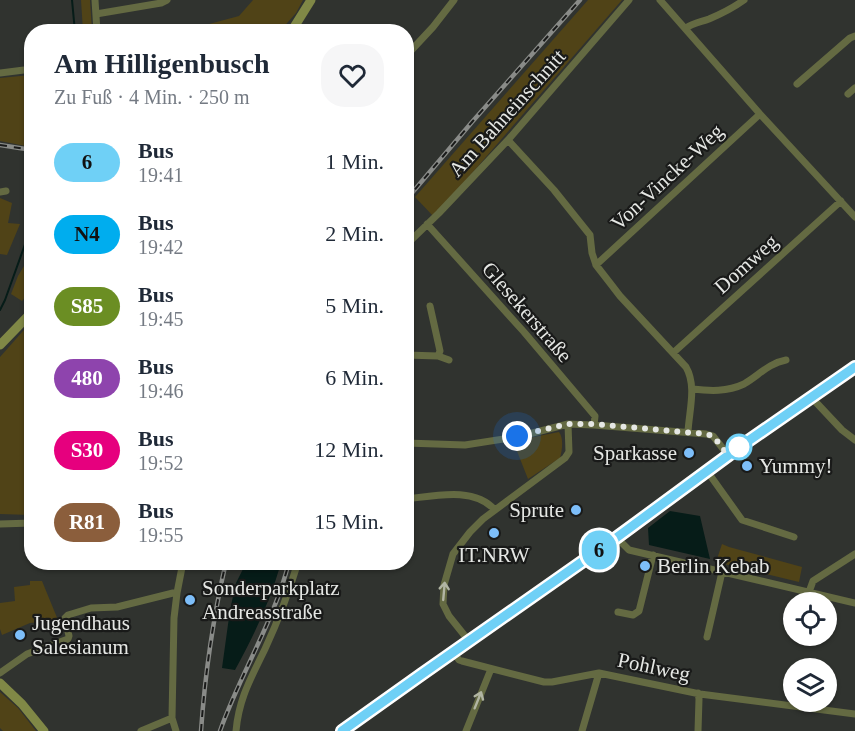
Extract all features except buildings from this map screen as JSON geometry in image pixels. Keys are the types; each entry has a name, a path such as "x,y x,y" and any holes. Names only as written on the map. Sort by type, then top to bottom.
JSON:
{"main road":[{"path":"296,24 311,0"},
{"path":"0,345 24,320"},
{"path":"349,729 728,455 855,367"},
{"path":"0,683 22,704 44,731"}],"street":[{"path":"95,0 97,24"},
{"path":"96,14 167,0"},
{"path":"414,47 454,0"},
{"name":"Am Bahneinschnitt","path":"414,237 508,140 629,0"},
{"path":"660,0 760,114 855,217"},
{"path":"686,28 720,14 744,0"},
{"path":"797,84 855,36"},
{"path":"0,73 24,70"},
{"path":"848,94 855,88"},
{"name":"Von-Vincke-Weg","path":"596,265 760,114"},
{"path":"508,140 554,190 590,235 596,265 620,296 674,353 690,374 692,390 688,432"},
{"name":"Domweg","path":"674,353 841,201"},
{"name":"Glesekerstraße","path":"427,225 524,332 595,416 594,424"},
{"path":"430,306 440,351 438,356"},
{"path":"414,355 438,356 449,360"},
{"path":"692,390 730,389 777,362 786,360"},
{"path":"812,398 842,430 855,440"},
{"path":"469,641 449,616 443,604 444,585 450,563 456,550 477,524 565,458 569,452 568,424"},
{"path":"414,443 465,445 568,424 594,424 706,434 713,436 728,455"},
{"path":"707,471 742,520 794,537"},
{"path":"414,498 471,496 490,504 495,510"},
{"path":"0,524 24,522"},
{"path":"616,538 629,550 810,592 813,581 855,554"},
{"path":"618,612 633,615 639,611 653,555"},
{"path":"176,731 172,718 173,642 181,570"},
{"path":"236,731 239,706 277,622 296,570"},
{"path":"707,637 722,572"},
{"path":"0,673 27,654 68,639 65,618 68,615 92,608 117,608 177,593"},
{"path":"837,599 855,603"},
{"name":"Pohlweg","path":"453,652 459,660 544,682 599,673 698,693 855,714"},
{"path":"466,731 490,669"},
{"path":"582,731 599,673"},
{"path":"698,693 698,731"},
{"path":"141,731 172,718"}],"shaded area":[{"path":"81,0 90,0 92,24 83,24"},
{"path":"253,0 303,0 286,24 209,24 239,16"},
{"path":"588,0 622,0 434,217 415,197"},
{"path":"24,76 24,146 0,141 0,78"},
{"path":"0,198 12,203 8,223 20,224 7,255 0,254"},
{"path":"24,266 24,299 22,301 11,294"},
{"path":"24,330 24,515 0,514 0,357"},
{"path":"559,432 562,441 560,458 528,479 513,441"},
{"path":"722,544 802,567 799,582 716,562"},
{"path":"30,581 42,581 58,620 30,623 2,635 0,603 15,601 14,587 30,585"},
{"path":"0,692 18,708 36,731 3,731 0,728"}],"water":[{"path":"670,511 700,516 710,559 649,545 648,528"},
{"path":"242,570 279,570 261,618 235,670 222,668 236,583"}],"waterway":[{"path":"72,0 74,24"},
{"path":"0,310 24,247"}],"railway":[{"path":"414,191 580,0"},
{"path":"0,145 24,149"},
{"path":"201,731 210,646 224,570"},
{"path":"220,731 275,606 287,570"}],"bus line":[{"name":"6","path":"342,731 855,367"}],"place":[{"name":"Sparkasse","path":"689,453"},
{"name":"Yummy!","path":"747,466"},
{"name":"Sprute","path":"576,510"},
{"name":"IT.NRW","path":"494,533"},
{"name":"Berlin Kebab","path":"645,566"},
{"name":"Sonderparkplatz Andreasstraße","path":"190,600"},
{"name":"Jugendhaus Salesianum","path":"20,635"}],"route":[{"path":"517,436 568,424 594,424 706,434 713,436 728,455 741,446 739,447"}]}
